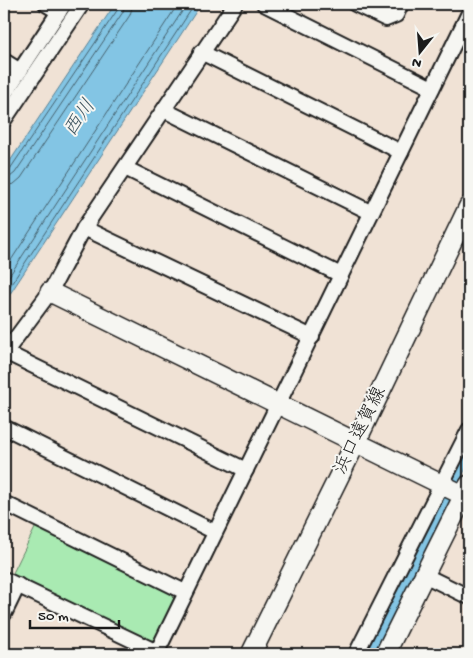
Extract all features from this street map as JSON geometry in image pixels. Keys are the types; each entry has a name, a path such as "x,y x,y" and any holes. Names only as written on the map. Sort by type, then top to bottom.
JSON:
{"street":[{"path":"4,96 61,8 46,4"},
{"path":"4,120 82,4"},
{"path":"235,4 84,228 50,292 4,353 246,470"},
{"path":"264,4 432,88"},
{"path":"355,4 386,19 396,15 401,4"},
{"path":"4,579 156,653 280,404 370,212 469,12"},
{"path":"201,52 401,152"},
{"path":"4,61 20,71"},
{"path":"164,110 370,212"},
{"path":"125,168 341,275"},
{"name":"浜口遠賀線","path":"251,654 356,442 469,206"},
{"path":"84,228 312,337"},
{"path":"50,292 443,485 467,493 424,575 388,653"},
{"path":"4,427 215,532"},
{"path":"356,654 443,485 469,430"},
{"path":"4,503 185,592"},
{"path":"424,575 469,597"},
{"path":"4,614 18,586"}],"green space":[{"path":"37,524 171,591 174,599 155,639 145,642 11,577"}],"water":[{"name":"西川","path":"115,4 201,4 4,303 4,170"},
{"path":"469,439 469,462 375,654 364,654"}]}
